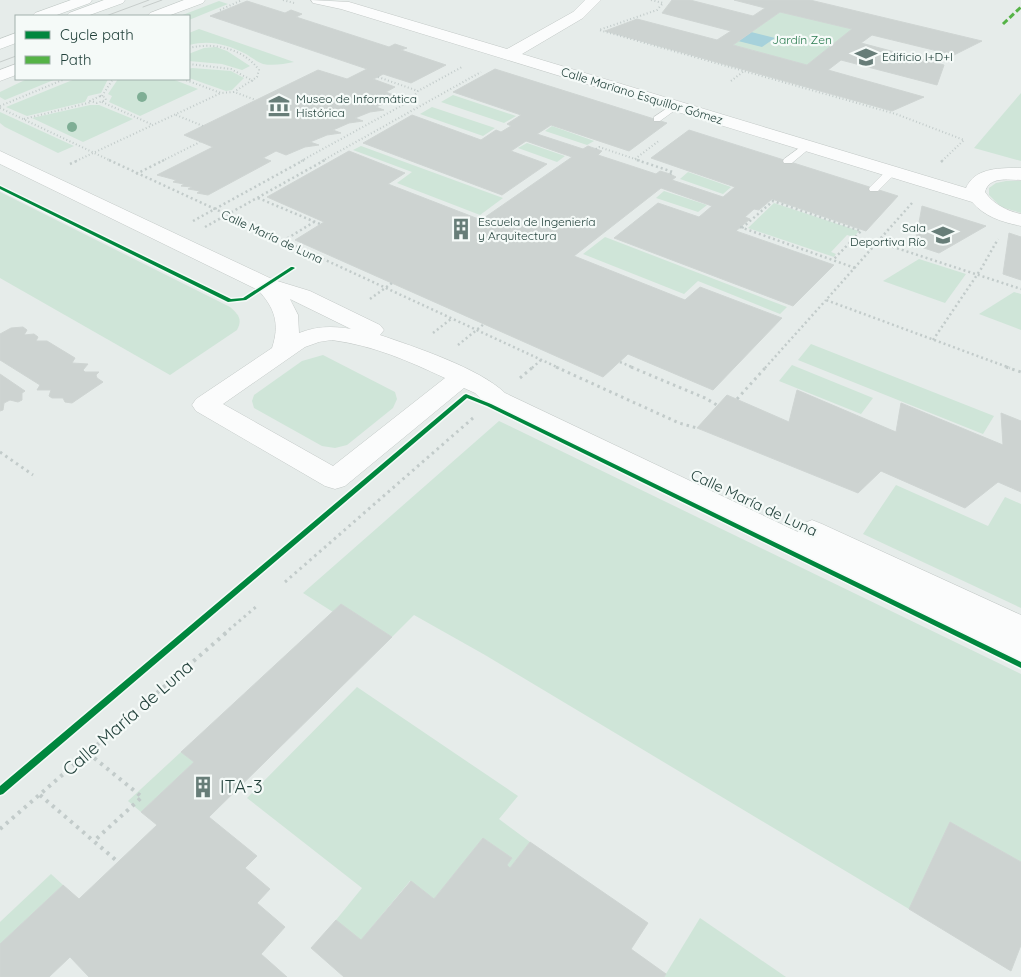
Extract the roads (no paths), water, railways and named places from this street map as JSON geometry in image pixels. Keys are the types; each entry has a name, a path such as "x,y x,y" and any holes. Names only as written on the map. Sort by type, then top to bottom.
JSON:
{"street":[{"path":"43,15 85,0"},
{"path":"77,15 118,0"},
{"path":"158,15 198,0"},
{"name":"Calle Mariano Esquillor Gómez","path":"318,0 338,2 940,187 977,192 986,206 999,213 1021,220"},
{"path":"508,55 578,15 594,0"},
{"path":"0,31 15,25"},
{"path":"0,44 15,38"},
{"path":"0,76 15,69"},
{"name":"Calle María de Luna","path":"0,156 266,285 296,294 370,328 475,393 496,399 1021,652"},
{"path":"977,192 981,180 991,176 1021,174"},
{"name":"Calle María de Luna","path":"266,285 281,302 288,320 289,331 283,350"},
{"name":"Calle María de Luna","path":"407,352 366,338 332,333 305,338 283,350 205,405 335,479 475,393 510,387 1021,630"}],"lane":[{"path":"657,120 675,106"},
{"path":"788,161 806,146"},
{"path":"874,188 891,172"}],"water":[{"path":"751,32 775,38 762,47 738,41"}],"tram line":[{"path":"109,15 149,0"},
{"path":"143,7 162,0"},
{"path":"0,62 15,56"}],"place":[{"name":"Edificio I+D+I","path":"866,57"},
{"name":"Museo de Informática Histórica","path":"279,106"},
{"name":"Escuela de Ingeniería y Arquitectura","path":"461,229"},
{"name":"Sala Deportiva Río","path":"943,235"},
{"name":"ITA-3","path":"203,787"}],"park label":[{"name":"Jardín Zen","path":"802,40"}]}
